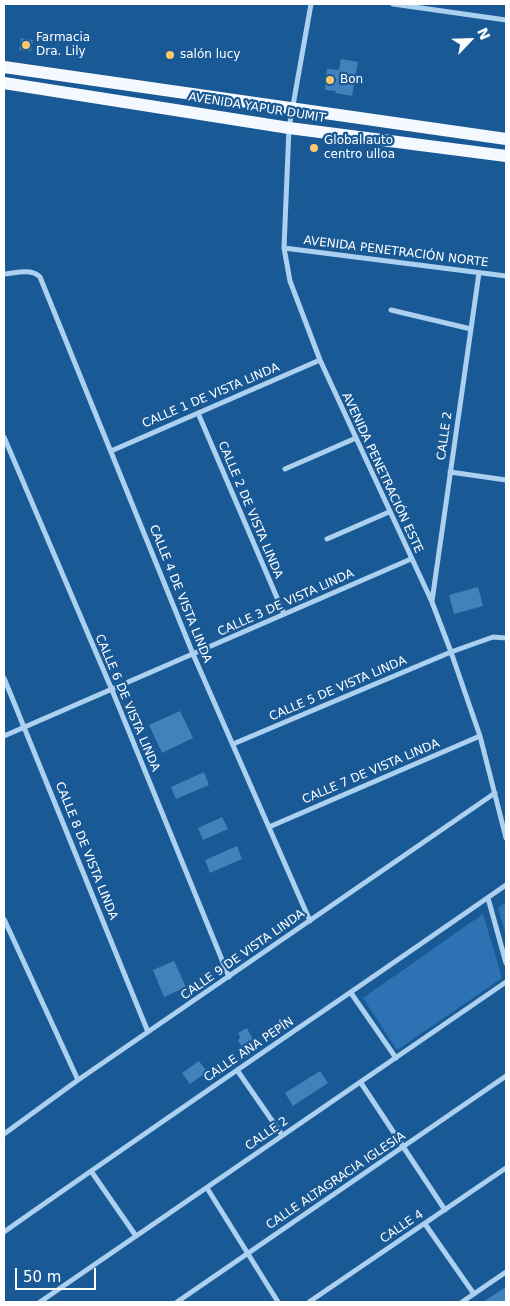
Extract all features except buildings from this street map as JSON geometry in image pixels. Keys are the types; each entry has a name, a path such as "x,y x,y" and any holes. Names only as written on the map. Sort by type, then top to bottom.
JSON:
{"main road":[{"name":"AVENIDA YAPUR DUMIT","path":"4,67 506,139"},
{"name":"AVENIDA YAPUR DUMIT","path":"4,83 289,128 506,156"}],"street":[{"name":"AVENIDA PENETRACIÓN ESTE","path":"312,4 289,128 284,248 290,281 320,360 432,602 480,736 505,828 506,838"},
{"path":"393,4 506,20"},
{"name":"AVENIDA PENETRACIÓN NORTE","path":"284,248 506,276"},
{"name":"CALLE 4 DE VISTA LINDA","path":"4,274 35,272 40,277 193,654 310,921"},
{"name":"CALLE 2","path":"432,602 479,273"},
{"path":"391,310 471,329"},
{"name":"CALLE 1 DE VISTA LINDA","path":"111,451 320,360"},
{"name":"CALLE 2 DE VISTA LINDA","path":"198,413 284,614"},
{"name":"CALLE 6 DE VISTA LINDA","path":"4,437 112,690 228,977"},
{"path":"284,469 356,438"},
{"path":"450,472 506,480"},
{"path":"327,539 389,512"},
{"name":"CALLE 3 DE VISTA LINDA","path":"4,736 411,559"},
{"name":"CALLE 5 DE VISTA LINDA","path":"233,744 451,652 493,638 506,638"},
{"name":"CALLE 8 DE VISTA LINDA","path":"4,678 148,1032"},
{"name":"CALLE 7 DE VISTA LINDA","path":"269,827 480,736"},
{"name":"CALLE 9 DE VISTA LINDA","path":"4,1134 78,1080 495,793"},
{"name":"CALLE ANA PEPÍN","path":"4,1232 506,885"},
{"path":"488,898 506,963"},
{"path":"4,919 78,1080"},
{"name":"CALLE 2","path":"40,1302 506,982"},
{"path":"352,993 396,1058"},
{"path":"237,1070 282,1136"},
{"name":"CALLE ALTAGRACIA IGLESIA","path":"177,1302 506,1076"},
{"path":"361,1083 445,1210"},
{"name":"CALLE 4","path":"309,1302 506,1168"},
{"path":"91,1172 136,1236"},
{"path":"207,1188 278,1302"},
{"path":"425,1224 474,1294"},
{"path":"462,1302 506,1272"}],"shaded area":[{"path":"506,902 506,936 498,908"},
{"path":"483,914 502,978 397,1050 363,998"}],"place":[{"name":"Farmacia Dra. Lily","path":"26,45"},
{"name":"salón lucy","path":"170,55"},
{"name":"Bon","path":"330,80"},
{"name":"Global auto centro ulloa","path":"314,148"}]}
